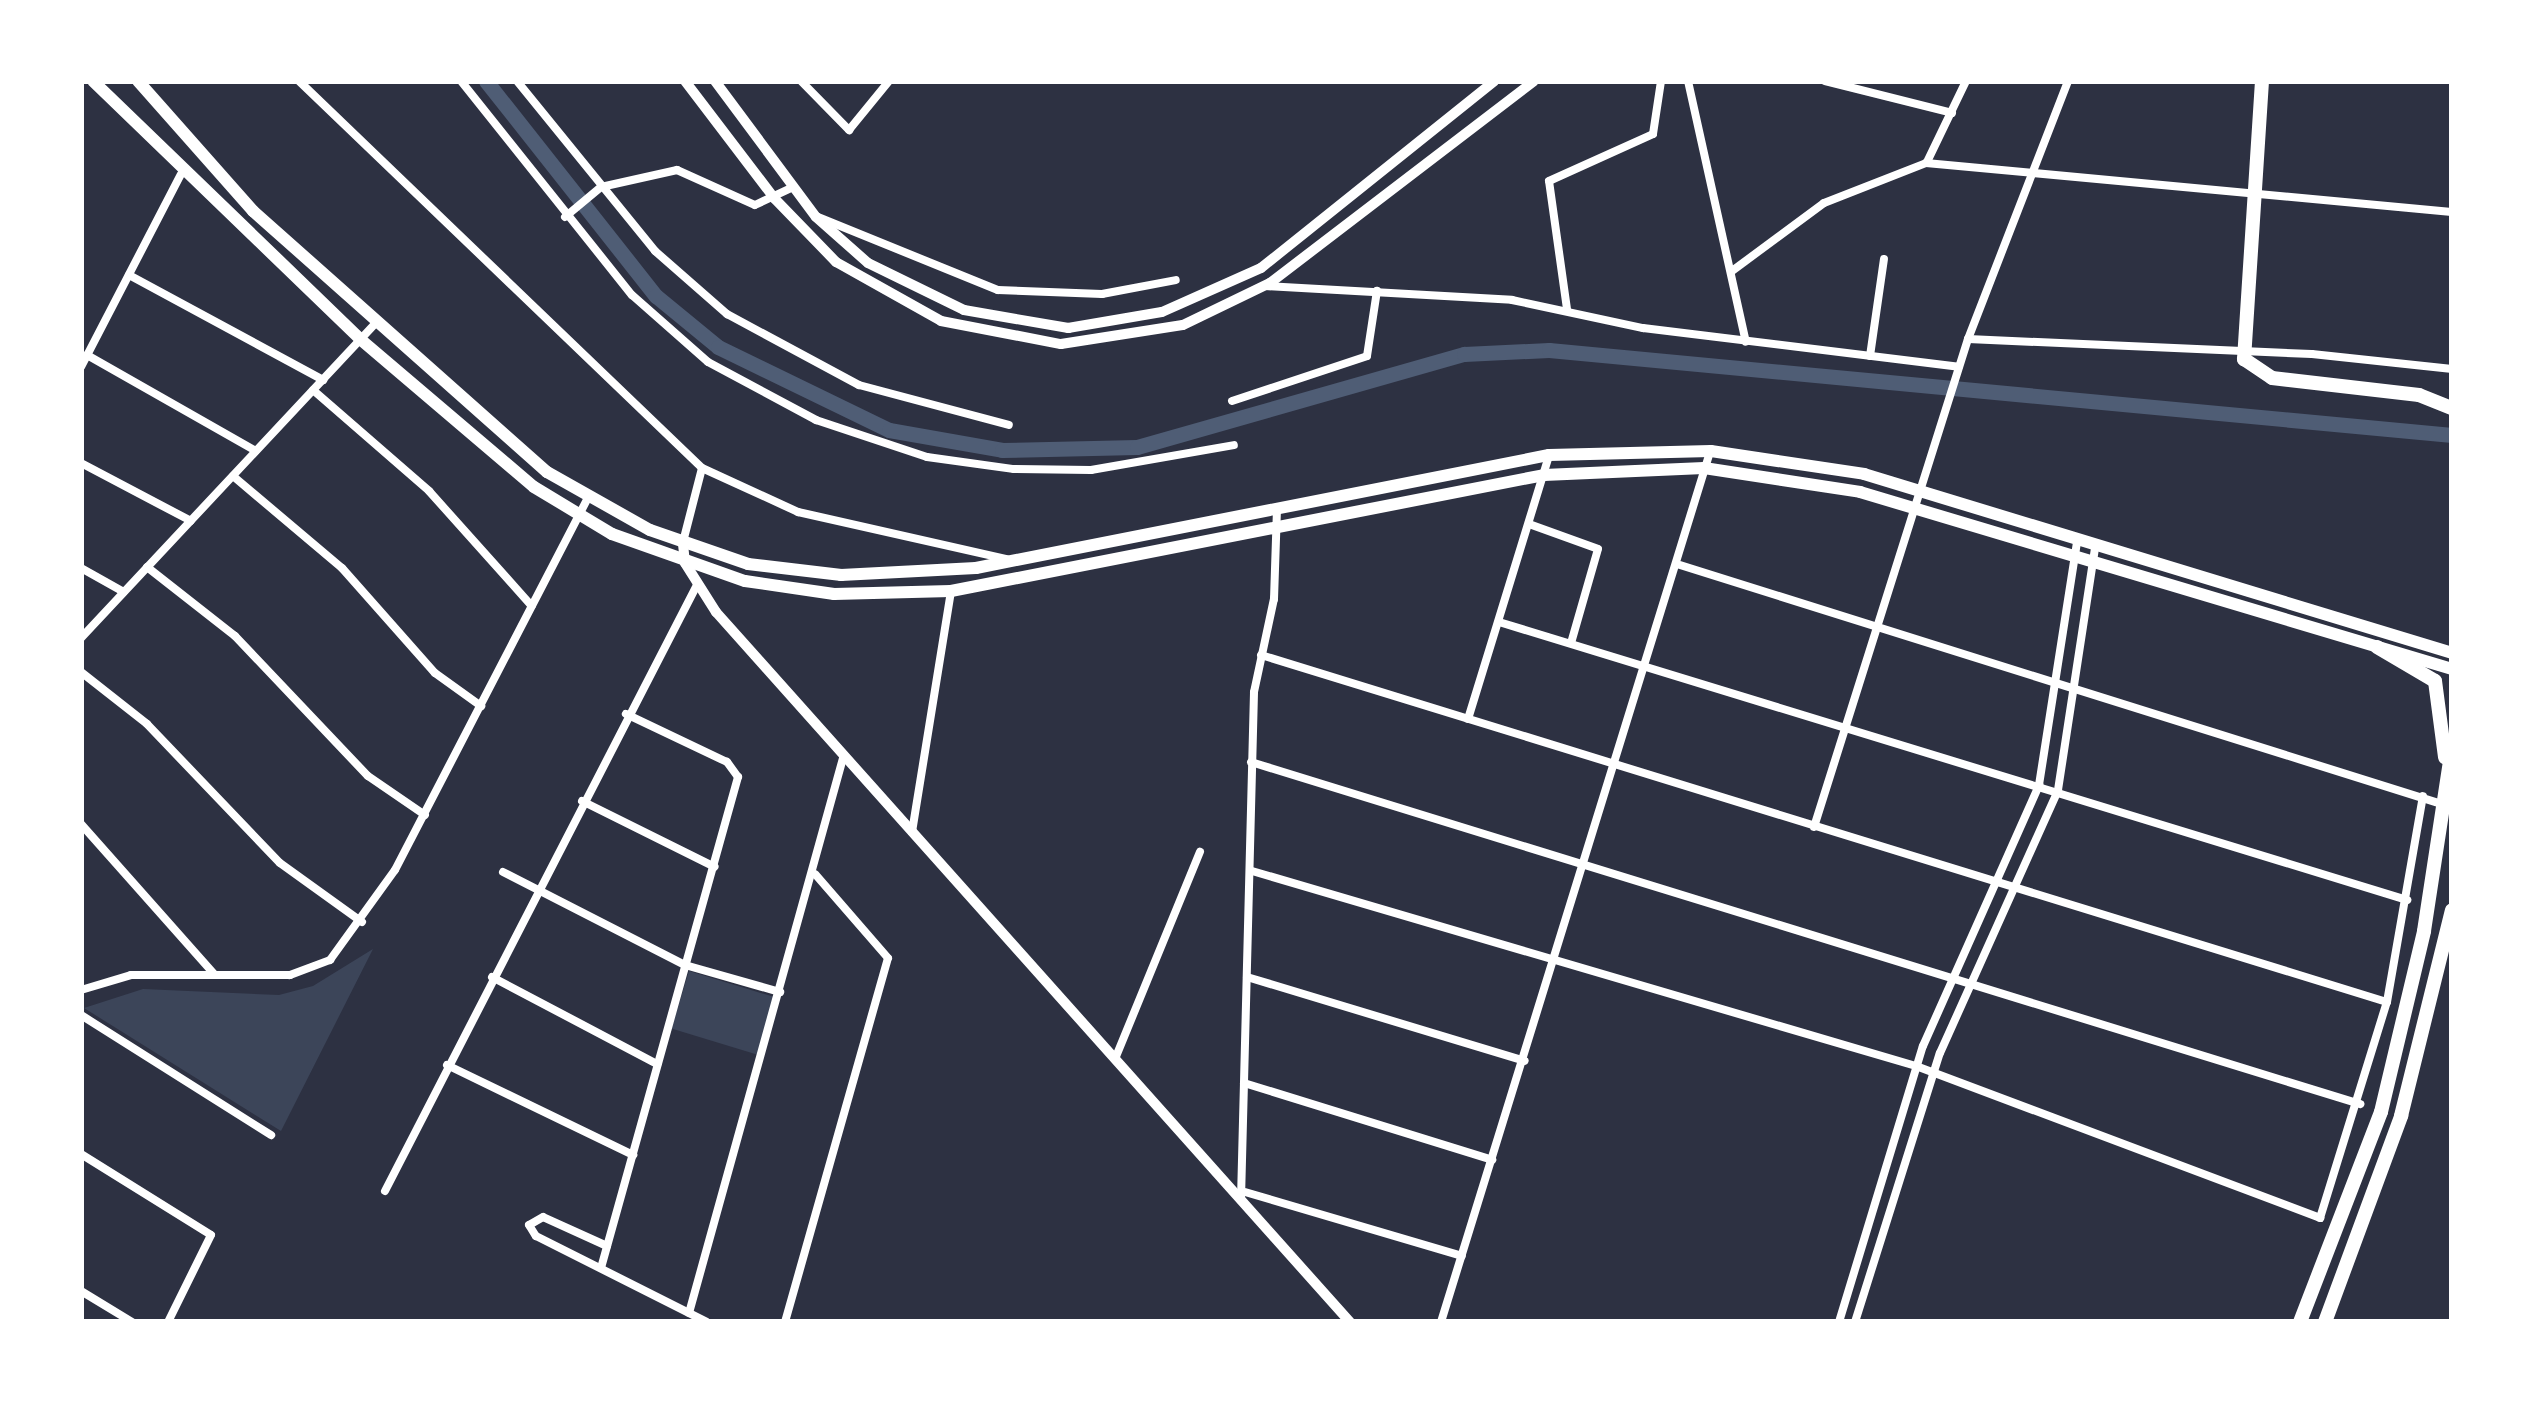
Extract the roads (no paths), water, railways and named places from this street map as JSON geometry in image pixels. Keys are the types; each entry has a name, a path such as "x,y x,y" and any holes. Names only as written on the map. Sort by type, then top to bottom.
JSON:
{"highway":[{"path":"2262,81 2242,352 2249,366 2272,378 2419,395 2452,408"},
{"path":"2377,647 2434,681 2447,788"},
{"path":"2300,1322 2381,1112 2445,805 2452,746"},
{"path":"2325,1322 2401,1116 2452,910"}],"main road":[{"path":"93,81 182,174 360,339 578,516 685,563 805,592 951,591 1278,531 1544,475 1704,468 1839,487 2452,669"},
{"path":"138,81 225,182 375,323 586,499 683,544 820,574 933,573 1549,455 1711,451 1843,469 2452,653"}],"street":[{"path":"299,81 702,468 798,512 1010,561"},
{"path":"460,81 632,295 708,362 862,440 971,463 1091,470 1234,445"},
{"path":"517,81 601,187 698,292 765,339 859,385 1010,425"},
{"path":"686,81 816,246 887,294 941,321 1021,341 1136,337 1264,286 1534,81"},
{"path":"715,81 816,217 868,262 964,310 1068,328 1135,320 1261,268 1494,81"},
{"path":"800,81 849,130 889,81"},
{"path":"1567,309 1550,181 1653,134 1661,81"},
{"path":"1688,81 1746,342"},
{"path":"1825,81 1952,113"},
{"path":"1926,164 1966,81"},
{"path":"1814,827 1968,339 2026,174 2068,81"},
{"path":"1471,99 1487,118"},
{"path":"1732,271 1824,203 1926,164 2452,212"},
{"path":"565,217 601,187 677,170 744,204 775,199 794,187"},
{"path":"81,367 182,174"},
{"path":"816,217 998,290 1102,294 1176,280"},
{"path":"1870,356 1884,260"},
{"path":"129,275 322,380"},
{"path":"1264,286 1567,309 1746,342 1959,367"},
{"path":"1232,401 1367,356 1377,291"},
{"path":"81,638 375,323"},
{"path":"1968,339 2242,352 2452,370"},
{"path":"87,355 256,452"},
{"path":"314,390 429,490 532,606"},
{"path":"1441,1322 1711,451"},
{"path":"1468,719 1549,455"},
{"path":"81,463 191,521"},
{"path":"702,468 683,544 685,563 697,585 912,836 1243,1195 1350,1322"},
{"path":"233,476 342,568 435,673 481,706"},
{"path":"81,990 130,975 314,969 362,922 425,815 586,499"},
{"path":"1243,1195 1251,762 1277,510"},
{"path":"1529,524 1598,549 1571,643"},
{"path":"1839,1322 1916,1066 2039,785 2077,542"},
{"path":"1855,1322 1934,1072 1972,981 2020,887 2058,790 2095,547"},
{"path":"1679,566 2445,805"},
{"path":"147,567 235,636 368,776 425,815"},
{"path":"81,568 124,592"},
{"path":"385,1191 626,714 697,585"},
{"path":"912,836 951,591"},
{"path":"1499,622 2407,900"},
{"path":"1261,655 2387,1002"},
{"path":"81,672 147,724 280,863 362,922"},
{"path":"601,1268 738,784 733,766 626,714"},
{"path":"689,1313 843,758"},
{"path":"1251,762 1585,861 2360,1104"},
{"path":"1252,871 1916,1066 2320,1218 2360,1104 2387,1002 2423,796"},
{"path":"582,801 716,867"},
{"path":"81,824 215,975"},
{"path":"1115,1059 1200,852"},
{"path":"503,872 685,965 780,992"},
{"path":"785,1322 888,958 814,873"},
{"path":"492,977 657,1064"},
{"path":"1247,977 1525,1061"},
{"path":"81,1015 271,1135"},
{"path":"447,1065 632,1155"},
{"path":"1244,1083 1492,1160"},
{"path":"81,1154 208,1232 211,1246 168,1322"},
{"path":"1243,1195 1462,1256"},
{"path":"607,1246 543,1217 529,1225 536,1236 707,1322"},
{"path":"81,1291 132,1322"}],"waterway":[{"path":"486,81 656,296 718,347 889,430 1002,450 1137,447 1464,354 1549,350 2452,435"}]}
